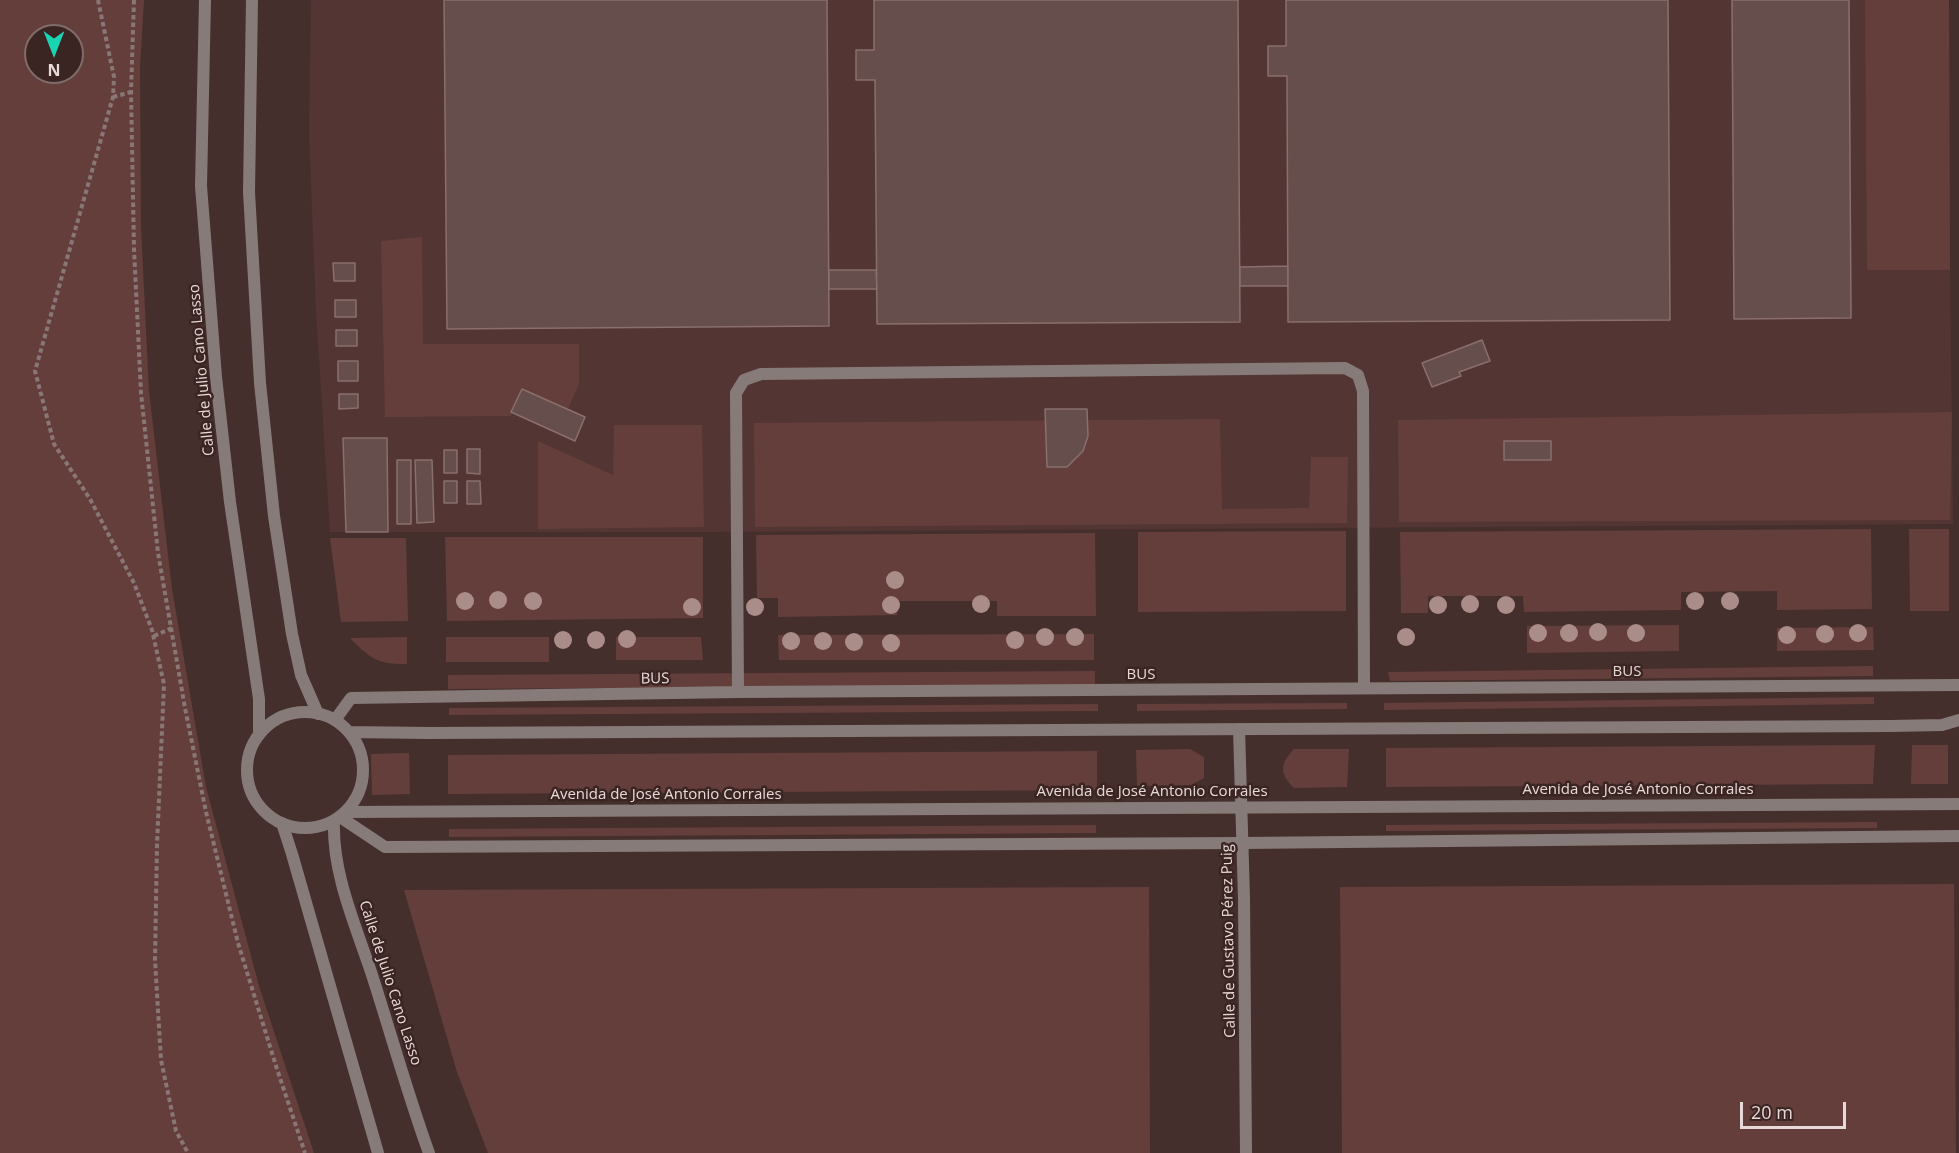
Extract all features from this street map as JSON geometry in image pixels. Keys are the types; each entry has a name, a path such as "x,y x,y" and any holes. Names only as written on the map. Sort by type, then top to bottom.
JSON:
{"street":[{"name":"Calle de Julio Cano Lasso","path":"205,0 201,186 217,388 230,502 259,699 259,735"},
{"path":"252,0 249,192 260,383 274,516 292,634 302,675 318,714"},
{"path":"738,692 736,393 744,380 761,374 1345,368 1358,375 1363,391 1364,688"},
{"name":"BUS","path":"335,720 351,698 738,692 1959,685"},
{"path":"302,713 318,714 335,720 349,732 358,747 363,764 363,781 357,798 340,816 317,827 299,828 282,823 267,814 261,807 249,785 247,767 251,750 259,735 271,723 286,716 302,713"},
{"path":"349,732 1942,725 1959,720"},
{"name":"Calle de Gustavo Pérez Puig","path":"1239,729 1243,843 1246,1153"},
{"name":"Avenida de José Antonio Corrales","path":"340,816 1241,807 1959,804"},
{"name":"Calle de Julio Cano Lasso","path":"340,816 333,839 338,865 353,919 429,1153"},
{"path":"340,816 385,847 1243,843 1959,836"},
{"path":"282,823 378,1153"}],"path":[{"path":"98,0 114,77 113,98 35,371 54,444 90,499 134,583 153,636 164,684 155,948 161,1060 176,1131 188,1153"},
{"path":"134,0 131,92 134,249 141,393 159,553 206,812 238,943 305,1153"},
{"path":"113,98 131,92"},
{"path":"153,636 172,628"}],"shaded area":[{"path":"0,0 144,0 140,67 141,228 149,391 172,589 206,787 259,986 314,1153 0,1153"},
{"path":"311,0 1949,0 1953,524 704,532 330,532 316,311 309,133"},
{"path":"1865,0 1949,0 1950,270 1867,270"},
{"path":"422,237 423,344 579,344 579,384 568,409 522,389 511,416 385,417 381,241"},
{"path":"1952,412 1950,520 1399,522 1398,420"},
{"path":"1220,419 1222,509 1309,508 1311,457 1348,457 1347,523 755,527 754,423"},
{"path":"614,425 702,425 704,527 538,529 538,441 613,475"},
{"path":"1871,529 1872,609 1777,610 1777,591 1681,592 1681,610 1524,612 1523,596 1428,596 1428,613 1401,613 1400,532"},
{"path":"1909,529 1949,529 1949,611 1910,611"},
{"path":"1346,531 1346,611 1138,612 1138,532"},
{"path":"1095,533 1096,616 997,616 997,601 898,601 897,615 778,617 778,598 757,598 756,535"},
{"path":"445,537 703,537 703,618 447,621"},
{"path":"330,538 406,538 408,621 341,622"},
{"path":"1679,625 1679,651 1527,653 1527,626"},
{"path":"1873,627 1874,650 1777,651 1777,628"},
{"path":"1094,634 1094,660 779,660 778,635"},
{"path":"407,637 407,664 388,663 375,659 350,638"},
{"path":"446,637 549,637 549,662 446,662"},
{"path":"616,637 701,637 703,660 616,660"},
{"path":"1873,666 1873,676 1390,681 1388,672"},
{"path":"1095,671 1095,685 448,689 448,675"},
{"path":"1874,697 1874,704 1384,710 1384,703"},
{"path":"1347,703 1347,709 1137,711 1137,704"},
{"path":"1098,704 1098,711 449,715 449,708"},
{"path":"1875,745 1873,784 1386,787 1386,748"},
{"path":"1912,745 1948,745 1948,784 1911,784"},
{"path":"1190,749 1204,757 1204,778 1191,785 1137,786 1136,750"},
{"path":"1294,749 1349,749 1347,787 1294,788 1286,778 1283,768 1286,759"},
{"path":"1097,751 1097,790 448,794 448,755"},
{"path":"409,753 410,794 372,795 371,754"},
{"path":"1877,822 1877,828 1386,831 1386,825"},
{"path":"1096,825 1096,833 449,837 449,829"},
{"path":"1954,884 1956,1153 1342,1153 1340,887"},
{"path":"1149,887 1150,1153 488,1153 457,1072 404,890"}],"building":[{"path":"444,0 827,0 829,326 447,329"},
{"path":"874,0 1238,0 1240,322 877,324 875,80 856,80 856,50 874,50"},
{"path":"1286,0 1668,0 1670,320 1288,322 1287,76 1268,76 1268,46 1286,46"},
{"path":"1732,0 1849,0 1851,318 1734,319"},
{"path":"333,263 355,263 355,281 334,281"},
{"path":"1288,266 1288,286 1240,286 1240,267"},
{"path":"829,270 876,270 877,289 829,289"},
{"path":"335,300 356,300 356,317 335,317"},
{"path":"336,330 357,330 357,346 336,346"},
{"path":"1482,340 1490,361 1459,372 1461,376 1432,387 1422,363"},
{"path":"338,361 358,361 358,381 338,381"},
{"path":"522,389 585,417 575,441 511,412"},
{"path":"339,394 358,394 358,408 339,409"},
{"path":"1045,409 1087,409 1088,436 1083,451 1067,467 1047,467"},
{"path":"343,438 387,438 388,532 346,532"},
{"path":"1504,441 1551,441 1551,460 1504,460"},
{"path":"467,449 480,449 480,474 467,473"},
{"path":"444,450 457,450 457,473 444,473"},
{"path":"397,460 411,460 411,524 397,524"},
{"path":"415,460 432,460 434,522 417,523"},
{"path":"444,481 457,481 457,503 444,503"},
{"path":"467,481 480,481 481,504 467,504"}]}
